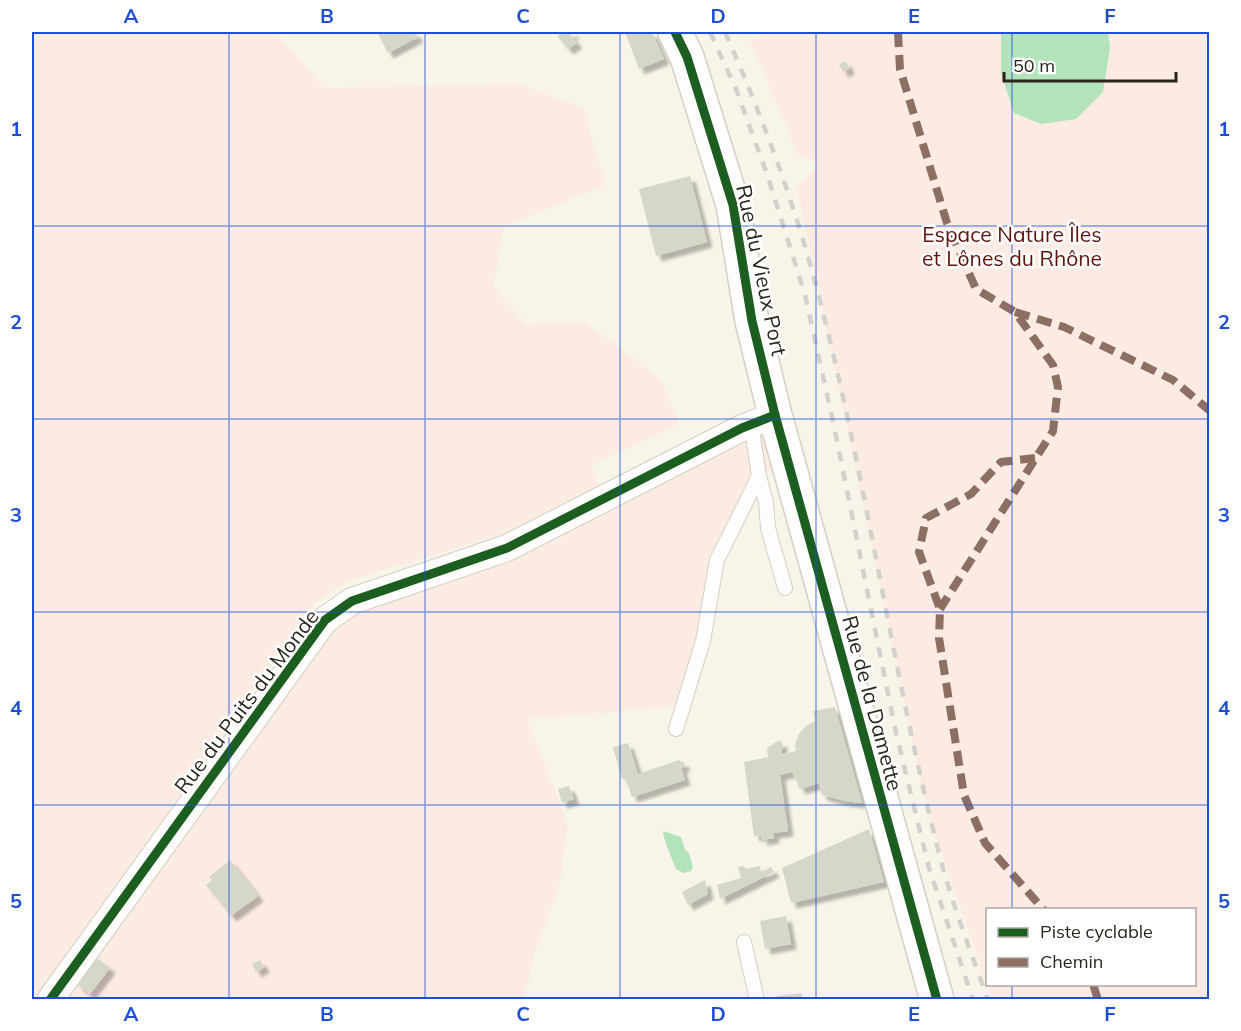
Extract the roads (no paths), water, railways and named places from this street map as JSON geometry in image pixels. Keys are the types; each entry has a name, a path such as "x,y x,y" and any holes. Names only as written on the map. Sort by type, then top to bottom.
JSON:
{"main road":[{"name":"Rue du Vieux Port","path":"675,32 687,57 733,205 752,321 763,419"},
{"name":"Rue de la Damette","path":"763,419 937,999"}],"street":[{"name":"Rue du Puits du Monde","path":"50,999 325,620 352,601 507,548 763,419"}],"lane":[{"path":"763,419 759,476 766,502 768,528 785,588"},
{"path":"676,729 703,641 717,560 759,476"},
{"path":"744,942 757,999"}],"railway":[{"path":"710,32 736,89 768,177 805,295 896,733 929,868 973,1000"},
{"path":"725,32 777,161 818,293 851,434 908,719 941,861 988,1000"}],"park label":[{"name":"Espace Nature Îles et Lônes du Rhône","path":"1012,246"}]}
